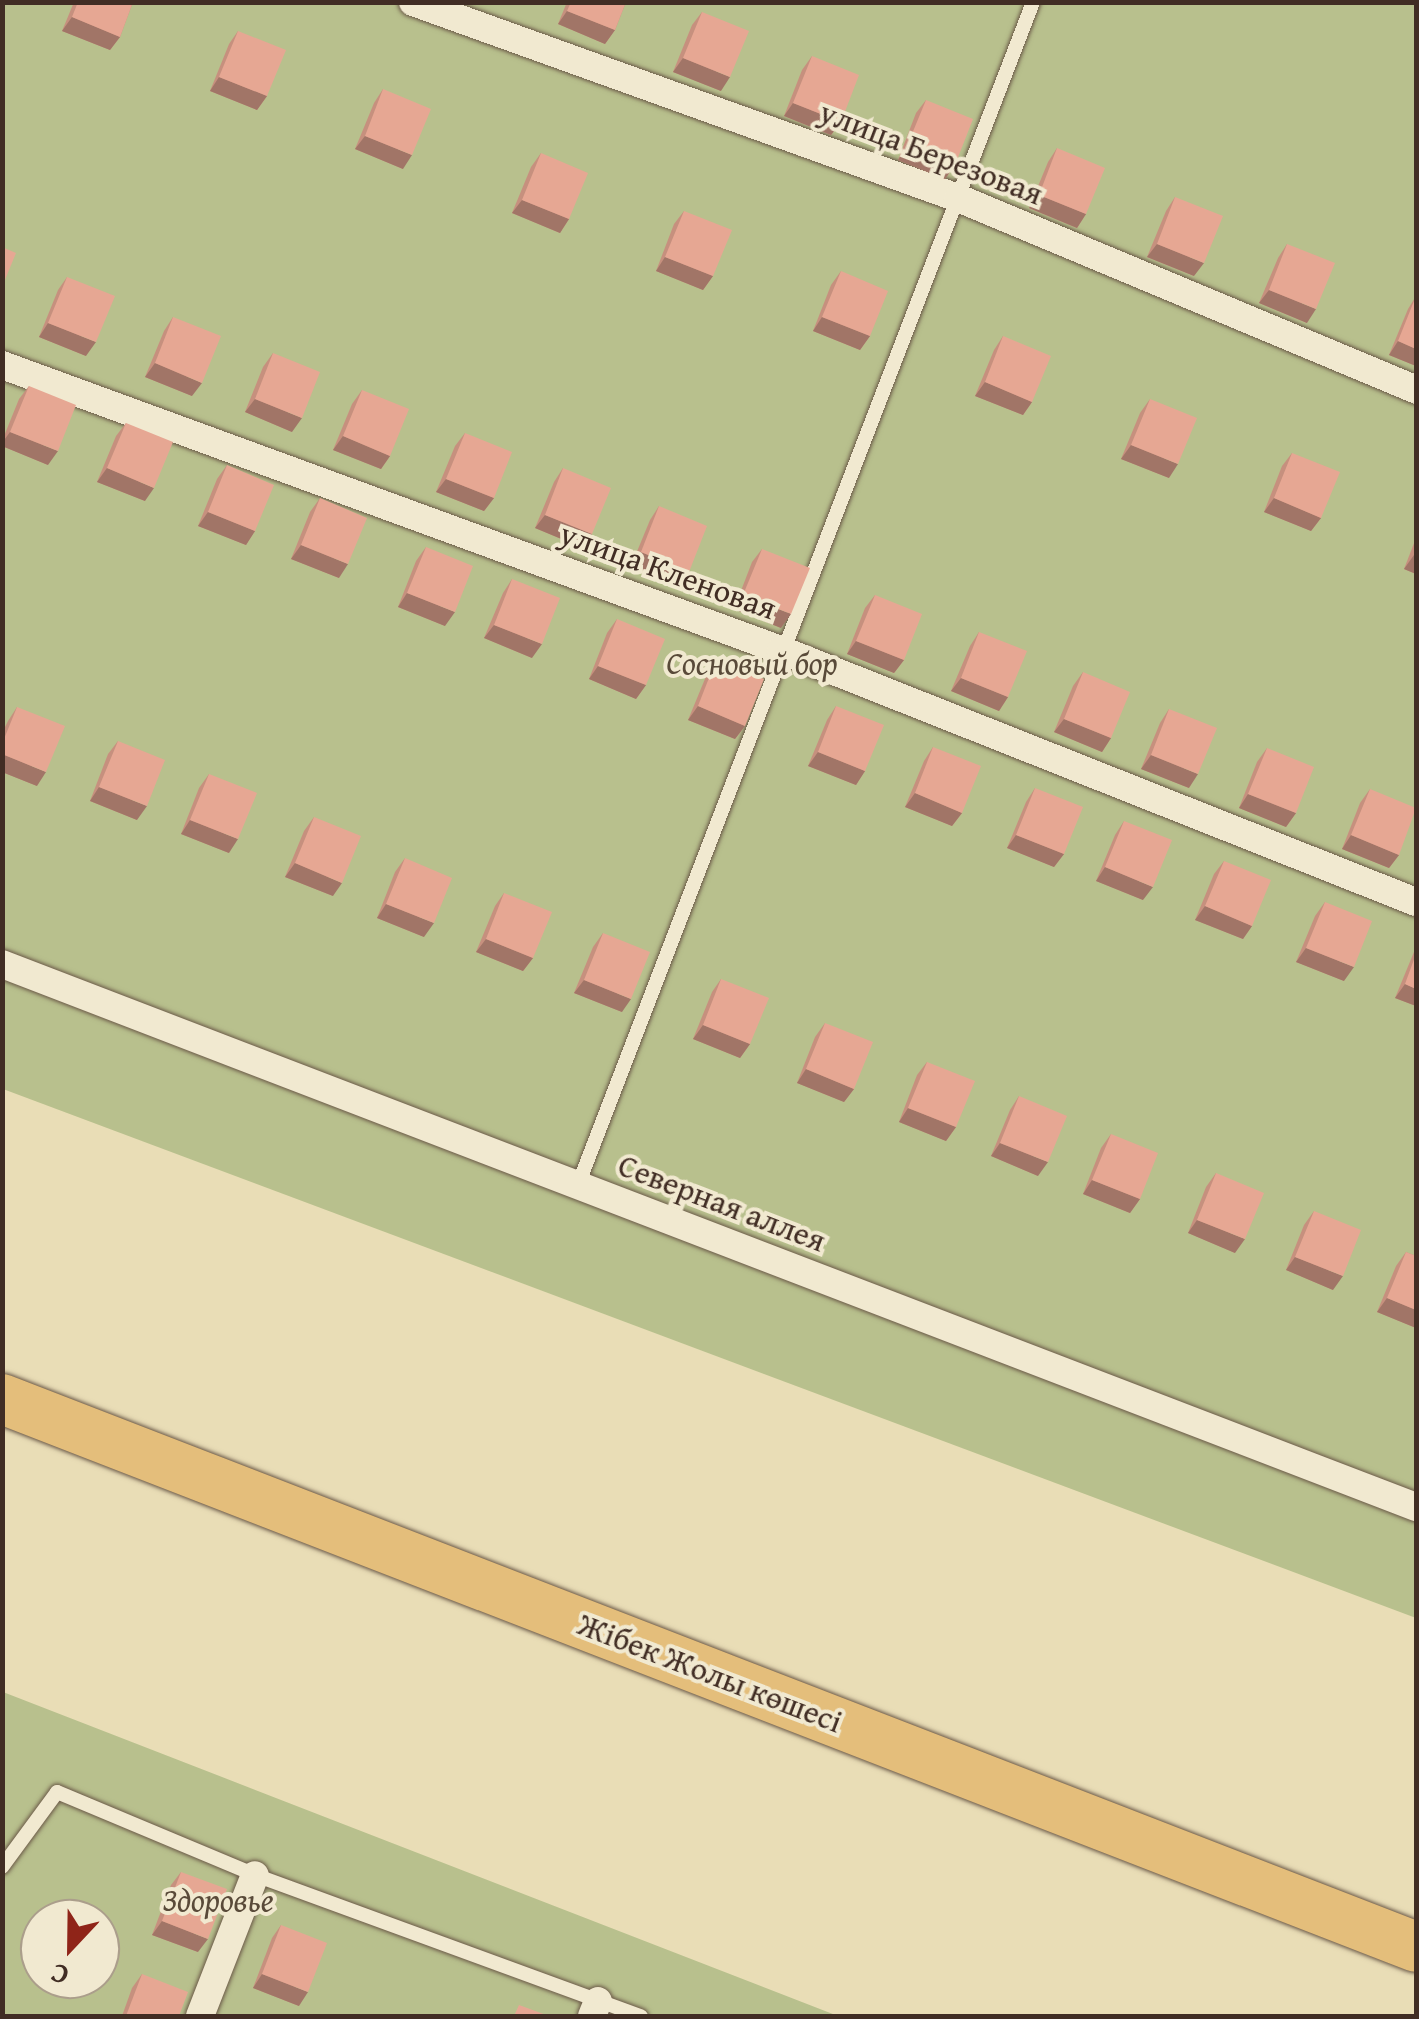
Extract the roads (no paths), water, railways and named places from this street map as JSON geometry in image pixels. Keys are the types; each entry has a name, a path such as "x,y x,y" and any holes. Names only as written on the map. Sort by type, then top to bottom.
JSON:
{"highway":[{"name":"Жібек Жолы көшесі","path":"2,1399 1416,1947"}],"street":[{"name":"улица Березовая","path":"414,2 958,198 1416,390"},
{"name":"улица Кленовая","path":"2,365 781,650 1416,902"},
{"name":"Северная аллея","path":"2,964 1416,1508"},
{"path":"200,2016 255,1874"}],"lane":[{"path":"578,1185 781,650 1034,2"},
{"path":"2,1867 57,1792 595,2009 641,2016"}],"park label":[{"name":"Сосновый бор","path":"752,663"},
{"name":"Здоровье","path":"218,1900"}]}
